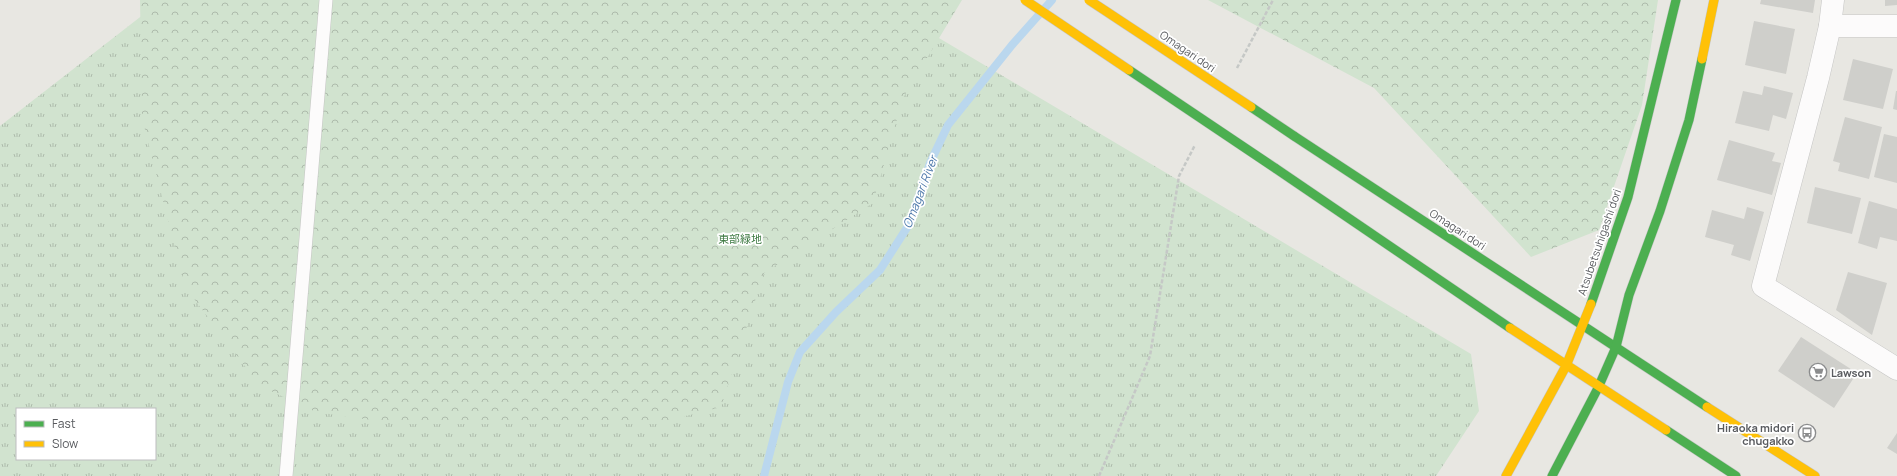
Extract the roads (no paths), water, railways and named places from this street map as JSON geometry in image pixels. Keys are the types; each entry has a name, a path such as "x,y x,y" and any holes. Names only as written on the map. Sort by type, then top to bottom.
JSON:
{"street":[{"path":"1025,0 1598,388 1736,476"},
{"name":"Omagari dori","path":"1089,0 1669,383 1815,476"},
{"name":"Atsubetsuhigashi dori","path":"1506,476 1566,366 1584,326 1628,197 1676,0"},
{"path":"1552,476 1598,388 1616,347 1629,295 1660,211 1689,120 1714,0"},
{"path":"1833,0 1830,26 1818,78 1763,286 1896,366"},
{"path":"1830,26 1897,26"}],"lane":[{"path":"286,476 326,0"}],"waterway":[{"name":"Omagari River","path":"764,476 788,382 800,352 836,312 880,270 910,223 930,163 948,125 1012,45 1052,0"}],"place":[{"name":"Lawson","path":"1818,372"},
{"name":"Hiraoka midori chugakko","path":"1807,433"}],"park label":[{"name":"東部緑地","path":"740,238"}]}
